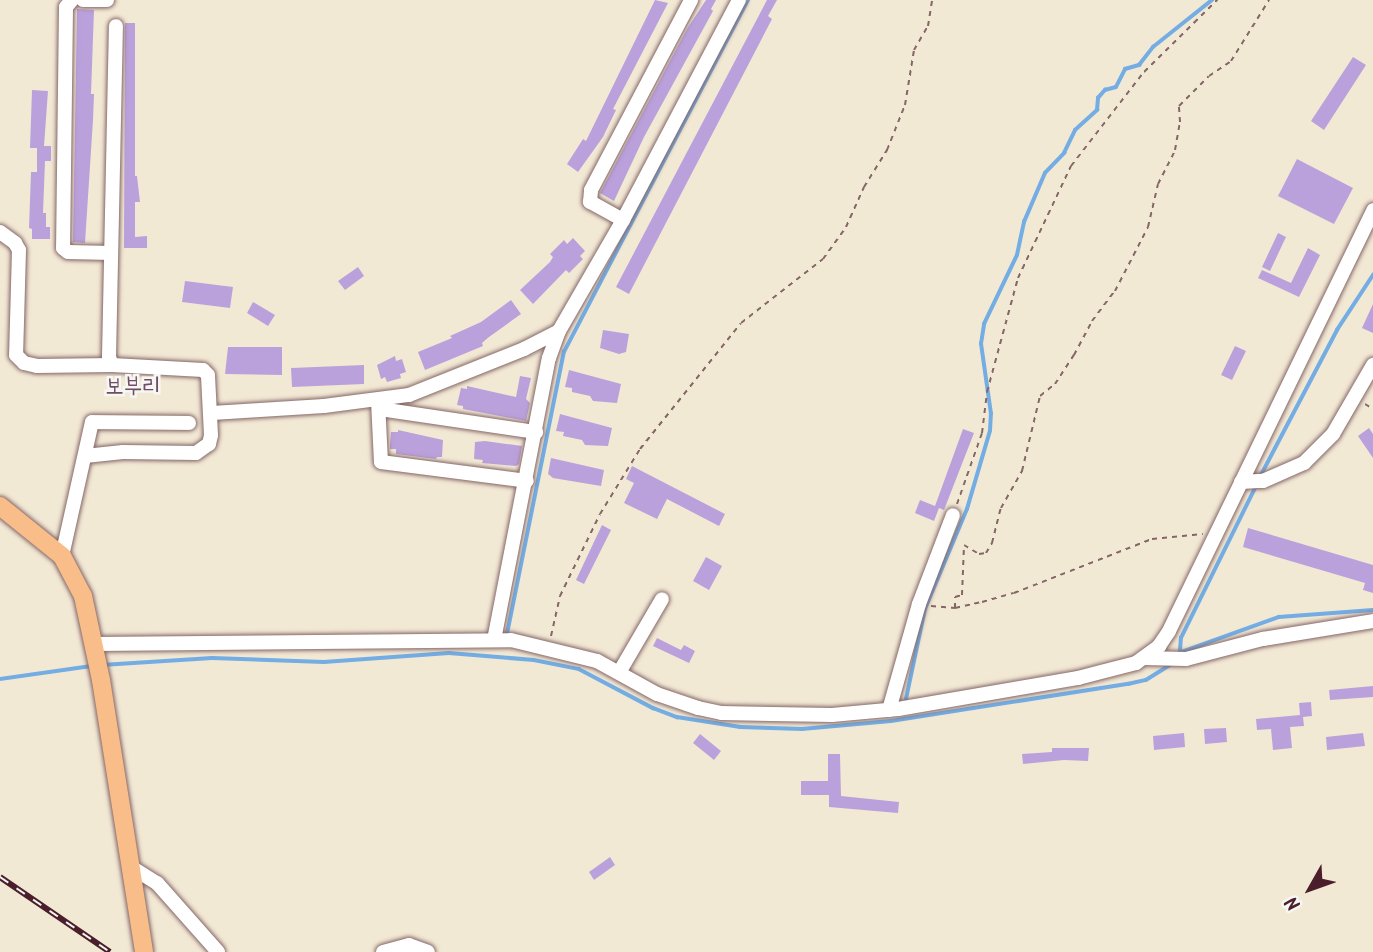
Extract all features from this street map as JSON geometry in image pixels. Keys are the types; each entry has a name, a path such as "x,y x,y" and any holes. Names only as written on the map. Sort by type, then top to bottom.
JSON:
{"main road":[{"path":"0,506 62,556 83,596 101,680 144,952"}],"street":[{"path":"72,0 66,7 63,248 68,252 111,253"},
{"path":"83,0 107,0"},
{"path":"623,220 590,202 591,190 691,0"},
{"path":"494,640 549,358 559,331 623,220 739,0"},
{"path":"112,365 109,357 116,26"},
{"path":"1144,658 1159,646 1169,631 1373,210"},
{"path":"0,232 15,243 19,250 16,355 24,363 37,366 112,365 203,370 208,375 212,413 209,444 196,453 123,452 85,456"},
{"path":"379,405 524,349 559,331"},
{"path":"1241,482 1263,481 1284,474 1318,451 1333,434 1373,365"},
{"path":"379,405 381,462 527,481"},
{"path":"212,413 379,405 536,432"},
{"path":"62,556 92,422 189,423"},
{"path":"889,710 919,604 953,514"},
{"path":"620,671 662,599"},
{"path":"95,650 494,640 549,648 597,661 620,671 657,694 721,713 832,715 889,710 1078,678 1144,658 1186,659 1284,635 1373,621"},
{"path":"131,867 157,883 218,952"},
{"path":"383,952 409,945 428,952"}],"path":[{"path":"549,648 560,596 600,514 640,449 731,334 770,297 794,284 823,259 846,226 864,187 887,150 905,105 914,50 928,26 932,0"},
{"path":"953,514 982,433 987,392 1018,278 1071,166 1144,72 1217,0"},
{"path":"955,608 955,597 962,595 964,545 979,554 986,553 992,543 1001,508 1022,471 1040,396 1055,384 1092,321 1115,291 1148,227 1158,184 1175,150 1181,122 1179,106 1209,76 1231,61 1269,0"},
{"path":"919,604 955,608 1014,593 1152,539 1202,533 1214,537"}],"building":[{"path":"655,0 668,3 613,109 616,110 603,137 578,172 567,164 583,139 586,141"},
{"path":"706,0 716,0 711,9 713,11 644,137 614,201 600,193 687,29"},
{"path":"767,0 777,0 768,16 772,19 629,294 616,287"},
{"path":"77,9 94,10 91,94 94,94 93,120 85,243 73,242"},
{"path":"125,23 135,23 135,176 140,202 135,202 135,237 147,236 147,248 124,248"},
{"path":"1353,57 1366,65 1324,130 1311,121"},
{"path":"32,90 48,91 44,146 51,146 51,161 45,161 43,213 46,213 46,227 50,227 50,239 32,239 32,229 29,228 31,172 37,172 37,148 30,148"},
{"path":"1297,159 1353,188 1334,224 1278,196"},
{"path":"1278,233 1286,237 1270,271 1262,267"},
{"path":"573,238 585,251 580,256 583,259 569,273 566,270 533,304 520,290 550,262 553,257 550,254 564,240 567,244"},
{"path":"1308,248 1320,255 1299,297 1258,278 1262,270 1291,283"},
{"path":"358,267 364,276 345,290 338,281"},
{"path":"185,281 233,287 230,308 182,302"},
{"path":"511,300 521,314 489,337 482,343 483,346 425,370 418,352 481,322"},
{"path":"253,302 275,315 268,326 247,313"},
{"path":"1373,304 1373,333 1362,328"},
{"path":"603,330 629,334 626,352 619,354 600,348"},
{"path":"1235,346 1246,351 1232,380 1221,375"},
{"path":"228,347 282,347 282,375 225,374"},
{"path":"395,356 396,361 402,359 406,372 400,374 401,378 387,382 385,377 381,379 377,365"},
{"path":"364,365 364,384 292,387 291,368"},
{"path":"569,370 621,384 617,403 593,401 590,396 572,392 572,388 565,387"},
{"path":"520,376 531,378 526,399 530,403 526,421 463,409 463,406 457,405 461,388 467,389 467,386 516,397"},
{"path":"560,414 612,428 608,446 585,445 582,440 563,436 564,432 556,431"},
{"path":"1369,428 1373,434 1373,458 1358,436"},
{"path":"963,429 974,433 944,510 939,508 934,521 915,513 920,500 935,506"},
{"path":"398,430 443,440 442,457 436,459 396,454 396,449 390,449 391,432"},
{"path":"475,442 522,446 519,464 482,463 483,460 474,459"},
{"path":"551,458 604,470 601,486 553,478 548,474"},
{"path":"632,466 725,514 719,526 667,499 657,519 624,503 634,483 626,479"},
{"path":"602,525 611,530 584,584 576,580"},
{"path":"1248,528 1373,565 1373,593 1363,590 1365,583 1243,547"},
{"path":"706,557 722,566 709,590 693,581"},
{"path":"657,638 681,650 684,645 695,651 689,663 653,646"},
{"path":"1373,686 1373,697 1330,700 1329,690"},
{"path":"1311,702 1312,716 1303,717 1304,726 1290,727 1292,748 1273,750 1271,729 1257,730 1256,719 1300,715 1299,703"},
{"path":"1226,728 1227,742 1205,744 1204,729"},
{"path":"1184,733 1185,747 1154,750 1153,736"},
{"path":"1363,733 1365,746 1327,750 1326,737"},
{"path":"700,734 721,751 714,760 693,743"},
{"path":"1052,748 1089,748 1088,761 1064,760 1023,764 1022,754 1052,752"},
{"path":"828,754 840,754 841,796 899,802 898,813 829,807 829,795 801,795 801,781 828,781"},
{"path":"610,857 615,865 594,880 589,872"}],"waterway":[{"path":"507,634 564,352 748,0"},
{"path":"906,699 925,609 967,509 990,431 991,414 981,344 984,324 1017,255 1024,222 1045,173 1064,153 1075,130 1097,110 1098,98 1105,90 1116,87 1125,69 1139,65 1153,47 1212,0"},
{"path":"1261,475 1337,330 1373,275"},
{"path":"1180,651 1181,638 1256,486"},
{"path":"1179,653 1279,617 1373,610"},
{"path":"102,665 212,658 324,662 449,653 534,660 579,669 653,708 677,717 740,727 802,729 891,721 1128,684 1146,680 1173,663"},
{"path":"0,679 91,666"}],"railway":[{"path":"0,877 110,952"}],"district":[{"name":"보부리","path":"133,387"}]}
